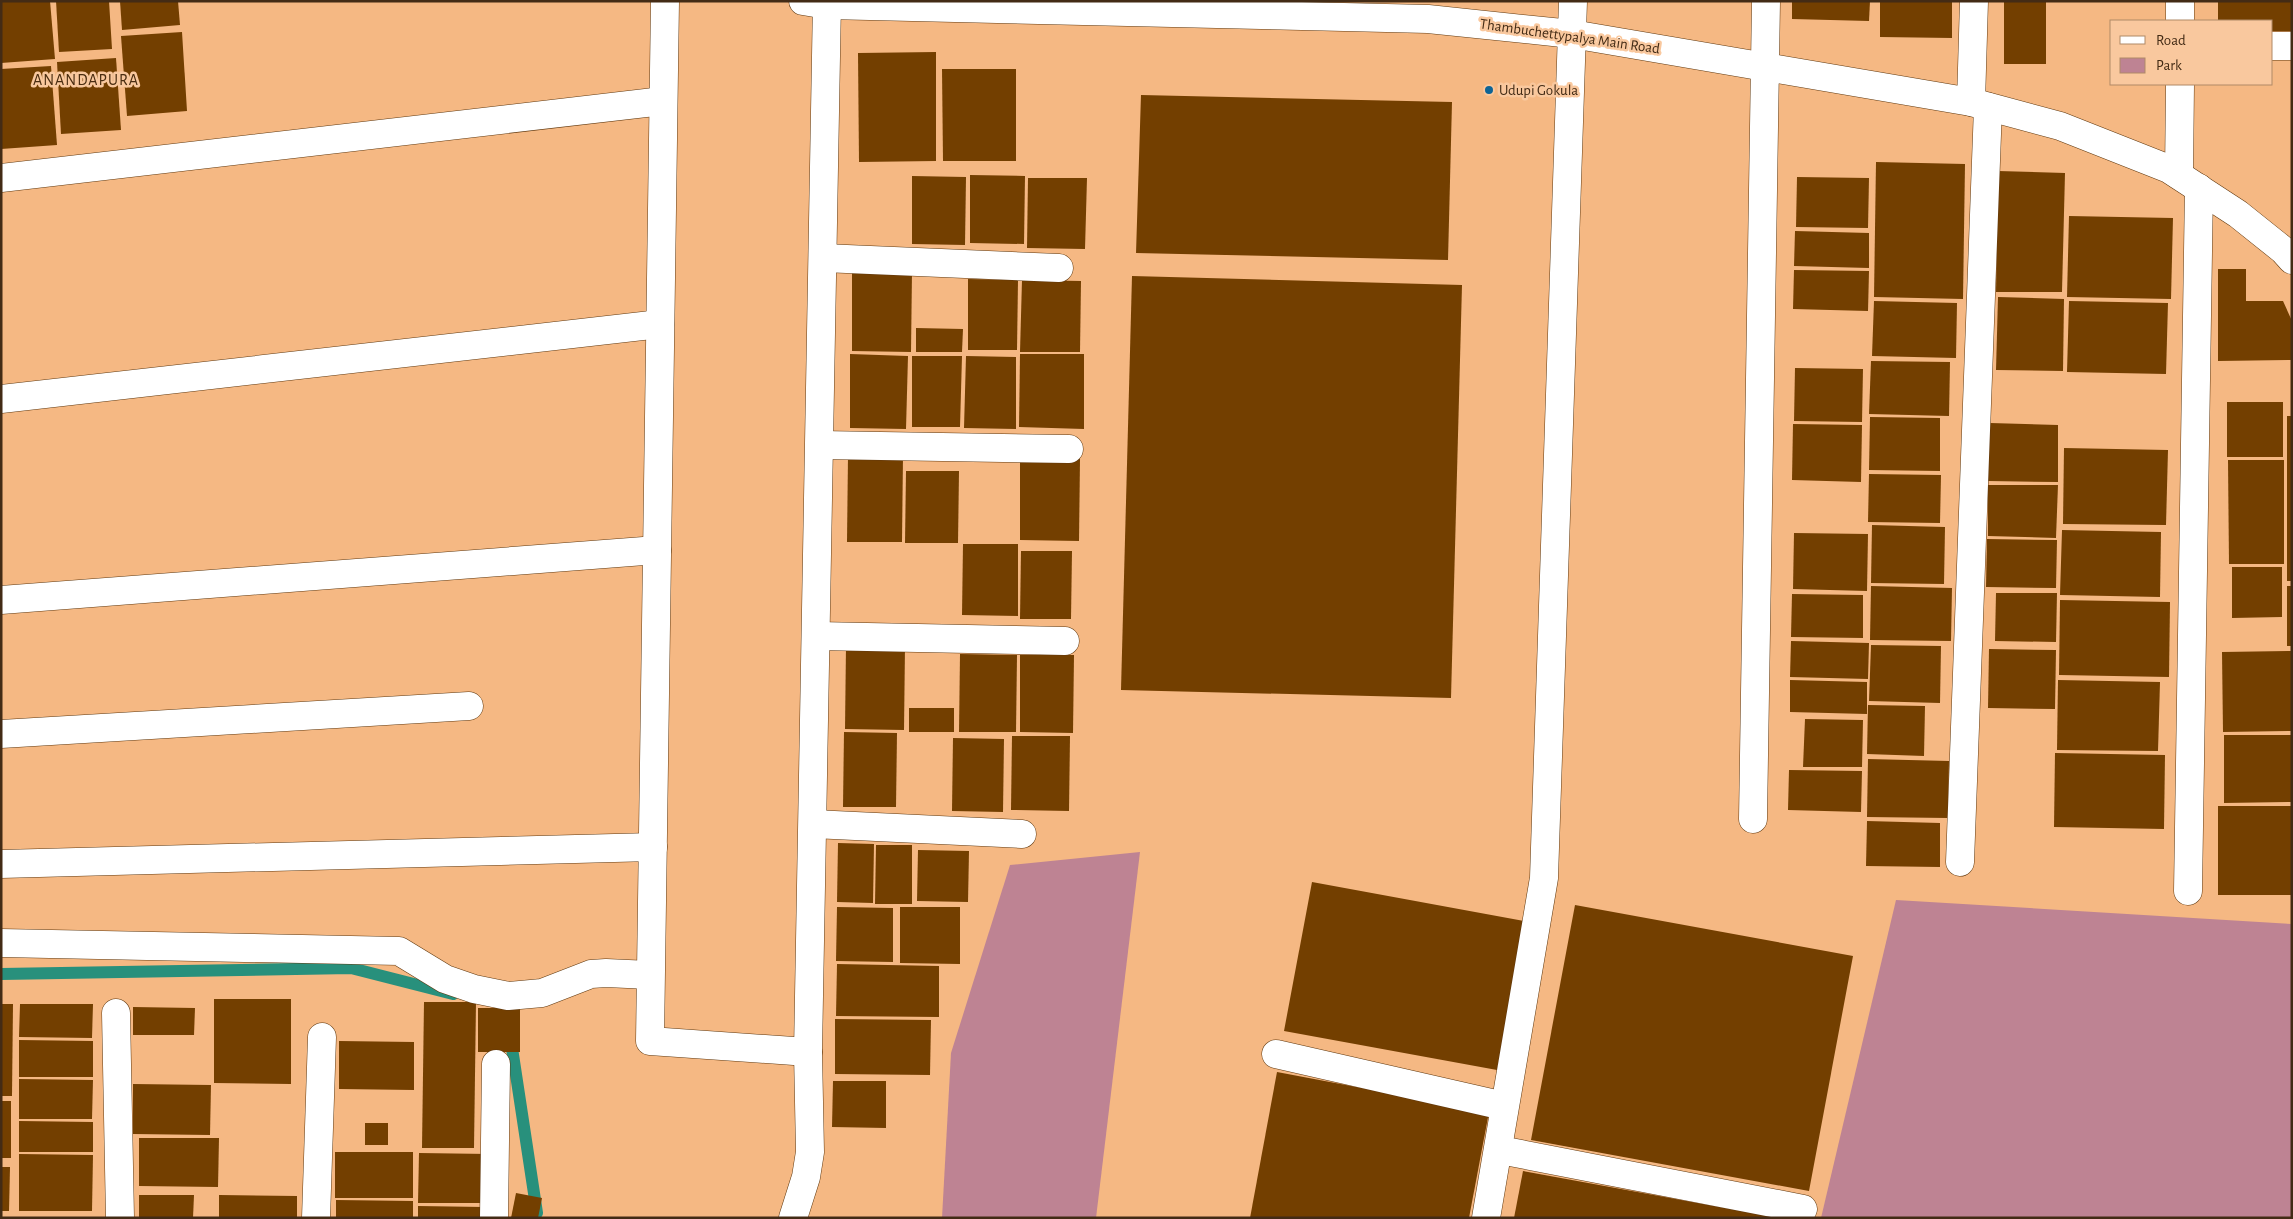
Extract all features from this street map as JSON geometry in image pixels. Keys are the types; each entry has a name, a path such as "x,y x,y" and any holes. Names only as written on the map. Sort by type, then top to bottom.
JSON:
{"street":[{"path":"665,1 650,1041 808,1052"},
{"path":"1486,1218 1500,1150 1504,1106 1544,878 1573,1"},
{"path":"1753,819 1766,1"},
{"path":"1960,862 1979,105 1974,1"},
{"path":"2180,1 2180,20"},
{"path":"793,1218 806,1177 810,1152 808,1052 823,258 819,2"},
{"name":"Thambuchettypalya Main Road","path":"819,2 1428,10 1572,34 1979,105 2060,126 2169,169 2238,214 2289,253"},
{"path":"2273,46 2292,46"},
{"path":"2180,85 2189,182 2188,891"},
{"path":"1,178 663,101"},
{"path":"823,258 1059,268"},
{"path":"1,399 660,324"},
{"path":"820,445 1069,449"},
{"path":"1,600 657,550"},
{"path":"816,636 1065,641"},
{"path":"1,734 469,706"},
{"path":"813,824 1022,834"},
{"path":"1,864 652,847"},
{"path":"1,943 399,950 445,979 474,989 508,996 542,992 591,974 650,975"},
{"path":"116,1013 120,1218"},
{"path":"316,1218 322,1037"},
{"path":"1276,1054 1504,1106"},
{"path":"494,1218 496,1064"},
{"path":"1500,1150 1803,1209"}],"green space":[{"path":"1140,852 1096,1218 942,1218 951,1053 1010,865"},
{"path":"1896,900 2292,924 2292,1218 1821,1218"}],"building":[{"path":"1,1 50,1 55,59 1,63"},
{"path":"56,1 109,1 112,49 59,52"},
{"path":"120,1 178,1 180,25 122,30"},
{"path":"1792,1 1870,1 1869,21 1792,19"},
{"path":"1880,1 1952,1 1952,38 1880,37"},
{"path":"2004,1 2046,1 2046,64 2004,64"},
{"path":"2218,1 2292,1 2292,31 2273,31 2273,20 2218,20"},
{"path":"182,32 187,111 127,116 121,36"},
{"path":"936,52 936,161 859,162 858,53"},
{"path":"116,58 121,130 61,134 57,62"},
{"path":"51,66 57,145 1,149 1,69"},
{"path":"942,69 1016,69 1016,161 943,161"},
{"path":"1141,95 1452,102 1448,260 1136,253"},
{"path":"1876,162 1965,164 1963,299 1874,297"},
{"path":"1998,171 2065,173 2062,292 1996,292"},
{"path":"970,175 1025,176 1024,244 970,243"},
{"path":"912,176 966,177 965,245 912,244"},
{"path":"1797,177 1869,178 1868,228 1796,227"},
{"path":"1028,178 1087,178 1085,249 1027,248"},
{"path":"2069,216 2173,218 2171,299 2067,297"},
{"path":"1795,231 1869,233 1869,268 1794,266"},
{"path":"2218,269 2246,269 2246,301 2283,301 2292,321 2292,360 2218,361"},
{"path":"852,270 912,271 911,352 852,351"},
{"path":"1794,270 1869,271 1868,311 1793,309"},
{"path":"1132,276 1462,285 1451,698 1121,690"},
{"path":"968,279 1018,280 1017,350 968,350"},
{"path":"1022,280 1081,281 1080,352 1020,352"},
{"path":"1998,297 2064,299 2063,371 1996,370"},
{"path":"1874,301 1957,303 1956,358 1872,356"},
{"path":"2069,301 2168,303 2166,374 2067,372"},
{"path":"916,328 963,329 962,352 916,352"},
{"path":"850,354 908,356 906,429 850,428"},
{"path":"1020,354 1084,354 1084,429 1019,427"},
{"path":"912,356 962,356 960,427 912,427"},
{"path":"966,356 1016,357 1016,429 964,428"},
{"path":"1871,361 1950,362 1949,416 1869,414"},
{"path":"1795,368 1863,369 1862,422 1794,421"},
{"path":"2227,402 2283,402 2283,457 2227,457"},
{"path":"2287,416 2292,416 2292,581 2287,581"},
{"path":"1870,417 1940,418 1940,471 1869,470"},
{"path":"1990,423 2058,425 2058,482 1988,481"},
{"path":"1793,424 1862,425 1861,482 1792,480"},
{"path":"2064,448 2168,450 2166,525 2063,524"},
{"path":"848,456 903,456 902,542 847,542"},
{"path":"1020,458 1080,459 1079,541 1020,540"},
{"path":"2228,460 2284,460 2284,564 2229,564"},
{"path":"906,471 959,471 958,543 905,543"},
{"path":"1869,474 1941,475 1940,523 1868,522"},
{"path":"1988,485 2058,485 2056,538 1988,536"},
{"path":"1872,525 1945,527 1944,584 1871,583"},
{"path":"2062,530 2161,532 2160,597 2060,595"},
{"path":"1794,533 1868,534 1867,591 1793,589"},
{"path":"1987,539 2057,540 2056,588 1986,587"},
{"path":"963,544 1018,544 1018,616 962,615"},
{"path":"1021,551 1072,551 1071,619 1020,619"},
{"path":"2232,567 2282,567 2282,617 2232,618"},
{"path":"1871,586 1952,588 1951,641 1870,640"},
{"path":"2287,586 2292,586 2292,646 2287,646"},
{"path":"1996,593 2057,593 2056,642 1995,641"},
{"path":"1792,594 1863,595 1863,638 1791,637"},
{"path":"2060,600 2170,602 2169,677 2059,675"},
{"path":"1791,641 1869,643 1868,679 1790,677"},
{"path":"1871,645 1941,646 1940,703 1869,701"},
{"path":"846,646 905,646 904,730 845,729"},
{"path":"1989,649 2056,650 2055,709 1988,708"},
{"path":"2292,651 2292,731 2223,732 2222,652"},
{"path":"960,654 1017,655 1016,732 959,732"},
{"path":"1020,655 1074,655 1073,733 1020,732"},
{"path":"1790,680 1867,682 1867,714 1790,712"},
{"path":"2058,680 2160,682 2158,751 2057,750"},
{"path":"1868,705 1925,706 1924,756 1867,754"},
{"path":"909,708 954,708 954,732 909,732"},
{"path":"1805,719 1863,720 1862,767 1803,767"},
{"path":"844,732 897,733 896,807 843,807"},
{"path":"2224,735 2292,735 2292,802 2224,803"},
{"path":"1012,736 1070,736 1069,811 1011,810"},
{"path":"953,738 1004,739 1003,812 952,811"},
{"path":"2055,753 2165,755 2164,829 2054,827"},
{"path":"1868,759 1949,761 1948,818 1867,817"},
{"path":"1789,770 1862,771 1861,812 1788,810"},
{"path":"2218,806 2292,806 2292,895 2218,895"},
{"path":"1867,821 1940,823 1940,867 1866,866"},
{"path":"838,843 874,844 873,903 837,902"},
{"path":"876,845 912,845 912,904 875,904"},
{"path":"918,850 969,851 968,902 917,901"},
{"path":"1312,882 1524,921 1497,1070 1284,1031"},
{"path":"1575,905 1853,956 1809,1191 1531,1140"},
{"path":"837,907 893,908 893,962 836,961"},
{"path":"900,907 960,907 960,964 900,963"},
{"path":"837,964 939,966 939,1017 836,1016"},
{"path":"214,999 291,999 291,1084 214,1083"},
{"path":"424,1002 476,1002 474,1148 422,1148"},
{"path":"1,1004 13,1004 12,1096 1,1096"},
{"path":"20,1004 93,1004 92,1038 19,1037"},
{"path":"133,1007 195,1008 194,1035 133,1035"},
{"path":"478,1008 520,1008 520,1052 478,1052"},
{"path":"835,1019 931,1020 930,1075 835,1074"},
{"path":"19,1040 93,1041 93,1077 19,1077"},
{"path":"339,1041 414,1042 414,1090 339,1089"},
{"path":"1277,1072 1489,1112 1469,1218 1250,1218"},
{"path":"19,1079 93,1080 92,1119 19,1119"},
{"path":"833,1081 886,1081 886,1128 832,1127"},
{"path":"133,1084 211,1085 210,1135 133,1134"},
{"path":"1,1101 11,1101 11,1158 1,1158"},
{"path":"19,1121 93,1122 93,1152 19,1152"},
{"path":"365,1123 388,1123 388,1145 365,1145"},
{"path":"139,1138 219,1138 218,1187 139,1186"},
{"path":"335,1152 413,1152 413,1198 335,1198"},
{"path":"419,1153 489,1154 488,1203 418,1203"},
{"path":"19,1154 93,1155 92,1211 19,1211"},
{"path":"1,1167 10,1167 9,1211 1,1211"},
{"path":"1523,1171 1774,1217 1774,1218 1514,1218"},
{"path":"516,1193 542,1198 538,1218 511,1218"},
{"path":"139,1195 194,1195 193,1218 139,1218"},
{"path":"219,1195 297,1196 297,1218 219,1218"},
{"path":"336,1200 413,1201 413,1218 336,1218"},
{"path":"418,1206 484,1207 484,1218 418,1218"}],"waterway":[{"path":"1,974 351,968 453,994"},
{"path":"510,1035 537,1213"}],"place":[{"name":"Udupi Gokula","path":"1489,90"}],"district":[{"name":"ANANDAPURA","path":"86,79"}]}
